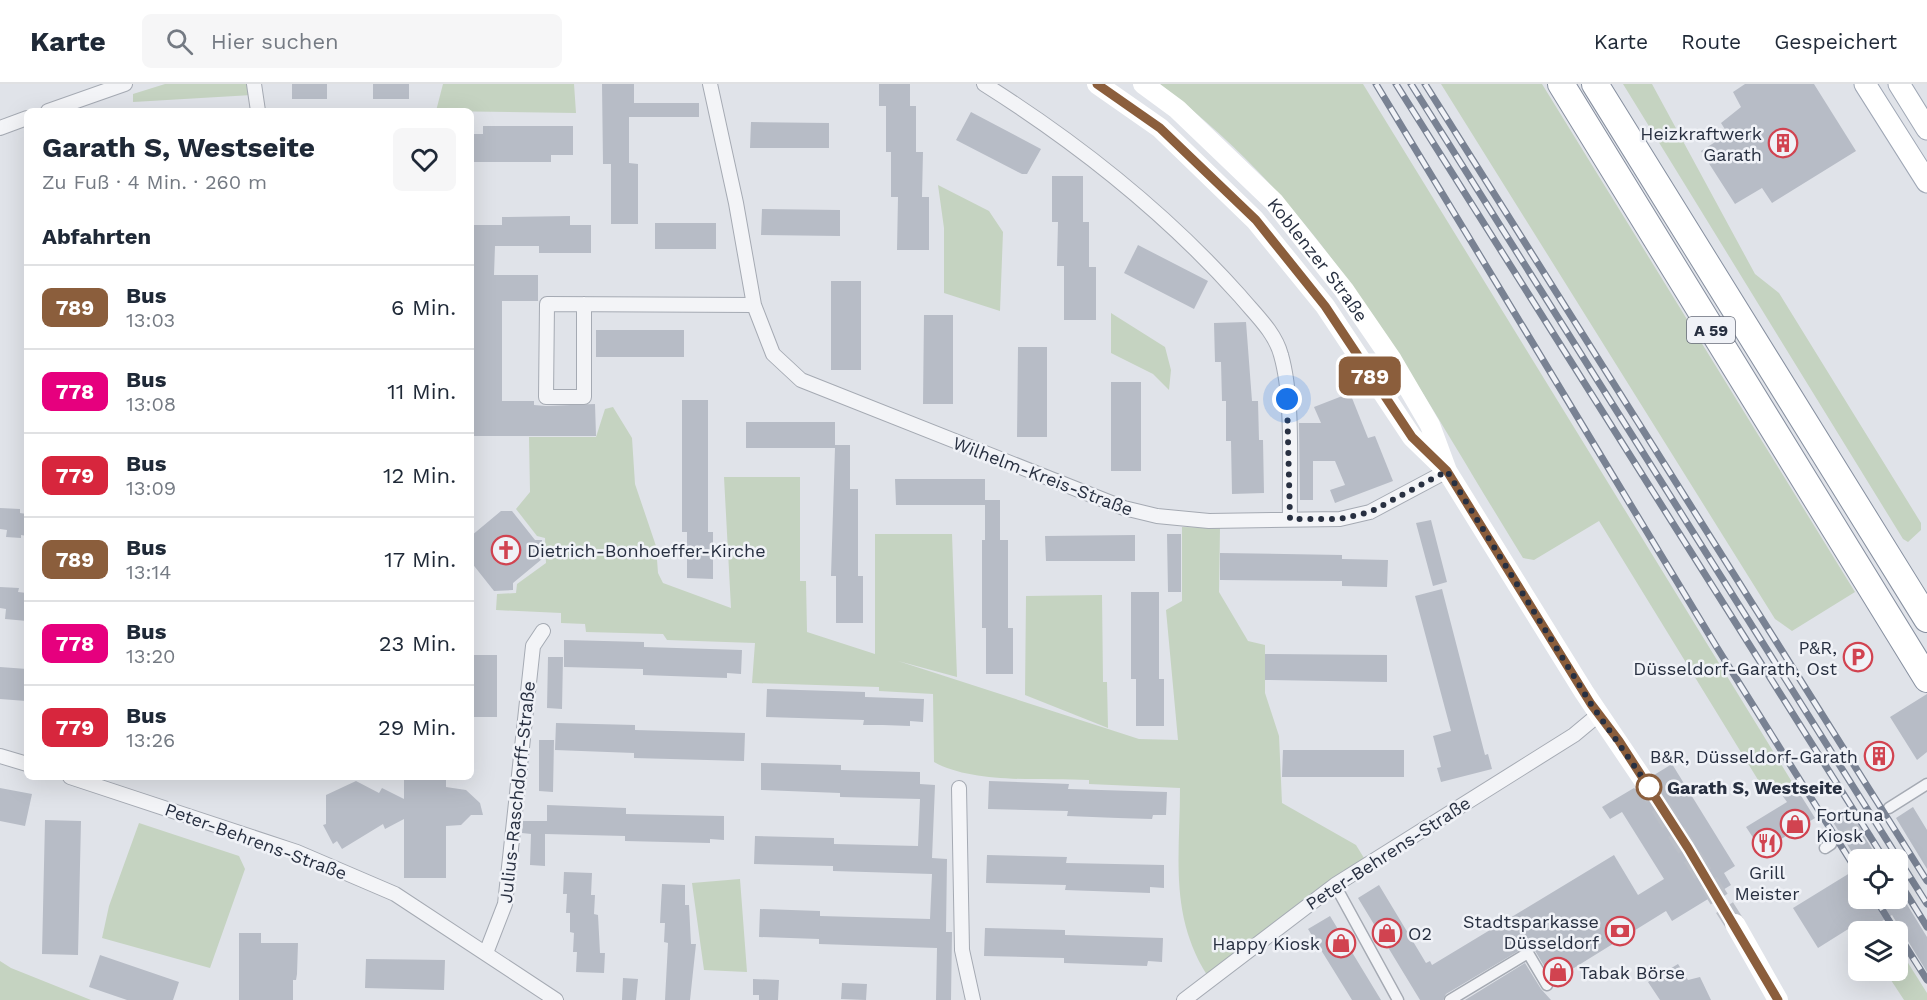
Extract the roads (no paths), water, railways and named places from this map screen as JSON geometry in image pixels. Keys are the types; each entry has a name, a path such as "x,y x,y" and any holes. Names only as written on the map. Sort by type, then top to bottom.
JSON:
{"highway":[{"name":"A 59","path":"1560,84 1927,679"},
{"name":"A 59","path":"1596,84 1927,619"}],"main road":[{"name":"Koblenzer Straße","path":"1097,84 1160,128 1256,220 1325,306 1412,437 1447,471"},
{"name":"Koblenzer Straße","path":"1143,84 1177,109 1274,202 1316,255 1392,360 1430,425 1447,471 1598,715 1619,741 1644,781"},
{"path":"1866,84 1927,182"},
{"path":"1899,84 1927,129"},
{"path":"1735,924 1778,1000"}],"street":[{"path":"57,108 125,84"},
{"path":"254,84 258,108"},
{"name":"Wilhelm-Kreis-Straße","path":"710,84 736,203 754,305 773,354 788,371 825,391 1142,513 1209,521 1340,519 1370,512 1447,471"},
{"path":"984,84 1113,174 1137,194 1208,261 1267,328 1281,355 1286,384 1290,519"},
{"path":"0,128 24,119"},
{"path":"584,304 584,398 546,397 547,304 584,304 754,305"},
{"name":"Julius-Raschdorff-Straße","path":"486,953 505,904 533,646 543,631"},
{"name":"Peter-Behrens-Straße","path":"1184,1000 1335,885 1564,741 1598,715"},
{"path":"0,756 24,763"},
{"name":"Peter-Behrens-Straße","path":"80,780 297,852 395,894 556,1000"},
{"path":"1889,808 1927,784"},
{"path":"959,788 962,951 973,1000"},
{"path":"1335,885 1398,1000"},
{"path":"1450,1000 1528,953 1547,985"}],"tunnel":[{"path":"1644,781 1735,924"},
{"path":"1831,844 1889,808"}],"railway":[{"path":"1376,84 1716,646 1848,857"},
{"path":"1396,84 1878,849"},
{"path":"1411,84 1927,904"},
{"path":"1425,84 1927,881"},
{"path":"1908,896 1927,927"},
{"path":"1882,909 1889,921"},
{"path":"1908,950 1927,980"}],"place":[{"name":"Heizkraftwerk Garath","path":"1783,143"},
{"name":"Dietrich-Bonhoeffer-Kirche","path":"506,550"},
{"name":"P&R, Düsseldorf-Garath, Ost","path":"1858,657"},
{"name":"B&R, Düsseldorf-Garath","path":"1879,756"},
{"name":"Garath S, Westseite","path":"1649,787"},
{"name":"Fortuna Kiosk","path":"1795,824"},
{"name":"Grill Meister","path":"1767,843"},
{"name":"Stadtsparkasse Düsseldorf","path":"1620,931"},
{"name":"O2","path":"1387,933"},
{"name":"Happy Kiosk","path":"1341,943"},
{"name":"Tabak Börse","path":"1558,972"}]}
